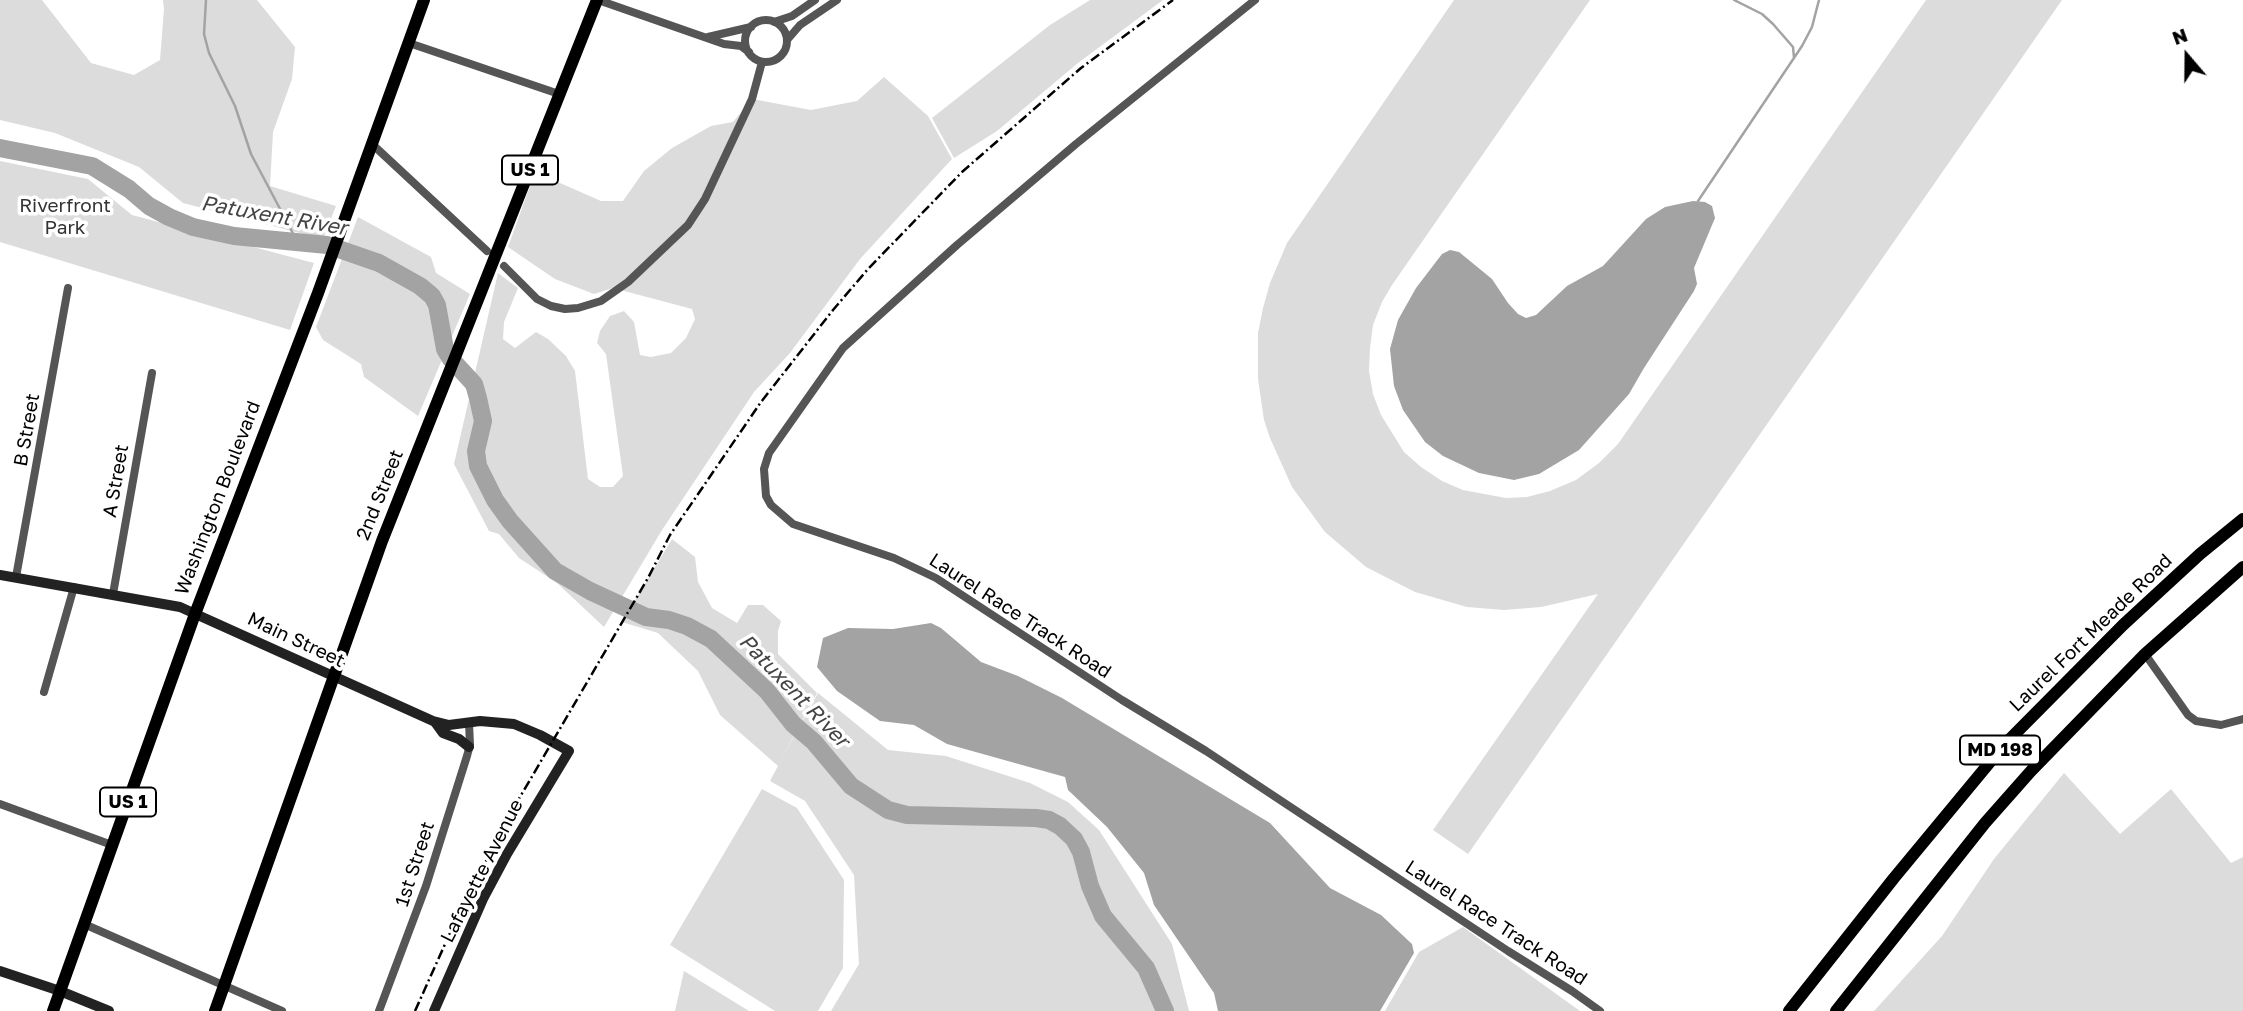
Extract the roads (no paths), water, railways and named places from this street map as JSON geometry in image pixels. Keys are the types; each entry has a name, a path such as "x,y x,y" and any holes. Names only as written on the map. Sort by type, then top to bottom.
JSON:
{"main road":[{"name":"Washington Boulevard","path":"53,1011 195,614 318,293 424,0"},
{"name":"2nd Street","path":"215,1011 382,541 597,0"},
{"name":"Laurel Fort Meade Road","path":"1789,1011 1959,798 2006,744 2123,625 2200,554 2243,519"},
{"name":"MD 198","path":"1836,1011 1985,823 2082,716 2145,654 2243,567"}],"street":[{"path":"597,0 724,44 741,46 753,58 762,62 779,58 787,47 782,27 774,22"},
{"path":"708,37 792,16 815,0"},
{"path":"787,40 800,25 837,0"},
{"name":"Laurel Race Track Road","path":"1255,0 1076,144 957,245 843,348 768,453 764,469 766,496 771,505 793,523 894,558 936,578 1206,751 1508,951 1572,990 1600,1011"},
{"path":"748,52 746,39 751,27"},
{"path":"409,43 559,94"},
{"path":"504,266 537,299 565,309 601,301 628,282 688,225 705,198 752,99 762,62"},
{"path":"372,144 487,251"},
{"name":"B Street","path":"16,577 68,288"},
{"name":"A Street","path":"113,594 152,373"},
{"name":"Main Street","path":"0,575 166,603 435,722 449,724 493,721 514,724 569,751"},
{"path":"44,692 74,587"},
{"path":"2145,654 2188,715 2196,721 2221,725 2243,719"},
{"path":"435,722 443,733 459,739 469,747"},
{"name":"1st Street","path":"379,1011 426,886 469,747 469,723"},
{"name":"Lafayette Avenue","path":"434,1011 483,899 506,855 569,751"},
{"path":"0,804 112,845"},
{"path":"84,924 282,1011"},
{"path":"0,971 108,1011"}],"waterway":[{"path":"206,0 204,34 209,53 235,106 251,154 297,241"},
{"path":"1734,0 1762,14 1773,24 1793,47 1794,58"},
{"path":"1698,201 1802,46 1812,27 1819,0"},
{"name":"Patuxent River","path":"0,148 92,166 129,189 149,206 193,227 234,236 327,245 379,263 420,286 432,296 437,305 445,349 474,384 483,421 476,451 478,466 495,500 510,521 555,571 646,617 687,626 711,639 767,691 793,724 814,742 851,786 888,810 907,815 1036,818 1049,820 1060,826 1074,839 1081,852 1090,886 1103,916 1146,968 1165,1011"}],"railway":[{"path":"415,1011 459,913 513,809 648,578 670,535 761,402 868,269 962,172 1081,68 1173,0"}],"park label":[{"name":"Riverfront Park","path":"65,217"}]}
